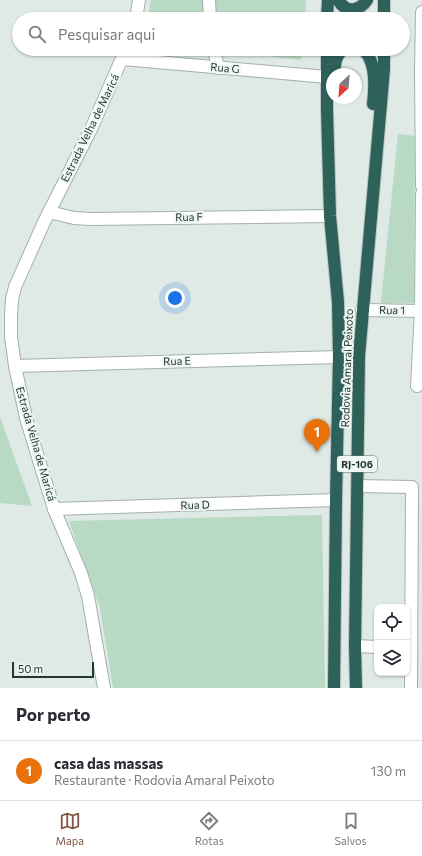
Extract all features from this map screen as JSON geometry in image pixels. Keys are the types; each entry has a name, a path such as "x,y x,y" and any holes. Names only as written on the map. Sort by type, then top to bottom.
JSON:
{"highway":[{"path":"328,0 328,12"},
{"path":"338,0 345,8 352,10 360,8 367,0"},
{"path":"384,0 384,12"},
{"name":"Rodovia Amaral Peixoto","path":"328,56 329,68"},
{"path":"332,68 337,56"},
{"path":"368,56 373,68 374,94 364,216 368,240"},
{"name":"Rodovia Amaral Peixoto","path":"356,688 355,646 359,356 384,56"},
{"name":"Rodovia Amaral Peixoto","path":"327,104 330,216 338,302 339,356 334,688"},
{"path":"334,104 338,208 343,277 338,302"}],"street":[{"path":"137,12 139,0"},
{"path":"209,0 210,12"},
{"path":"422,12 422,186"},
{"name":"Estrada Velha de Maricá","path":"104,688 88,596 81,573 54,509 26,418 15,366 11,337 12,299 15,287 49,212 92,127 123,56"},
{"name":"Rua G","path":"137,56 218,68 326,76"},
{"path":"215,56 218,68"},
{"path":"417,386 421,311 422,194"},
{"name":"Rua F","path":"49,212 74,218 90,219 330,216"},
{"name":"Rua 1","path":"362,310 421,311"},
{"name":"Rua E","path":"15,366 339,356"},
{"path":"357,486 412,488 417,533 409,640"},
{"name":"Rua D","path":"54,509 336,500"},
{"path":"355,646 374,647"},
{"path":"409,676 410,688"}],"green space":[{"path":"151,0 306,0 305,12 149,12"},
{"path":"268,56 301,56 301,60"},
{"path":"398,134 415,136 414,303 381,303"},
{"path":"0,417 32,506 0,503"},
{"path":"322,515 325,688 113,688 100,608 69,521"}],"place":[{"name":"casa das massas","path":"317,452"}]}
